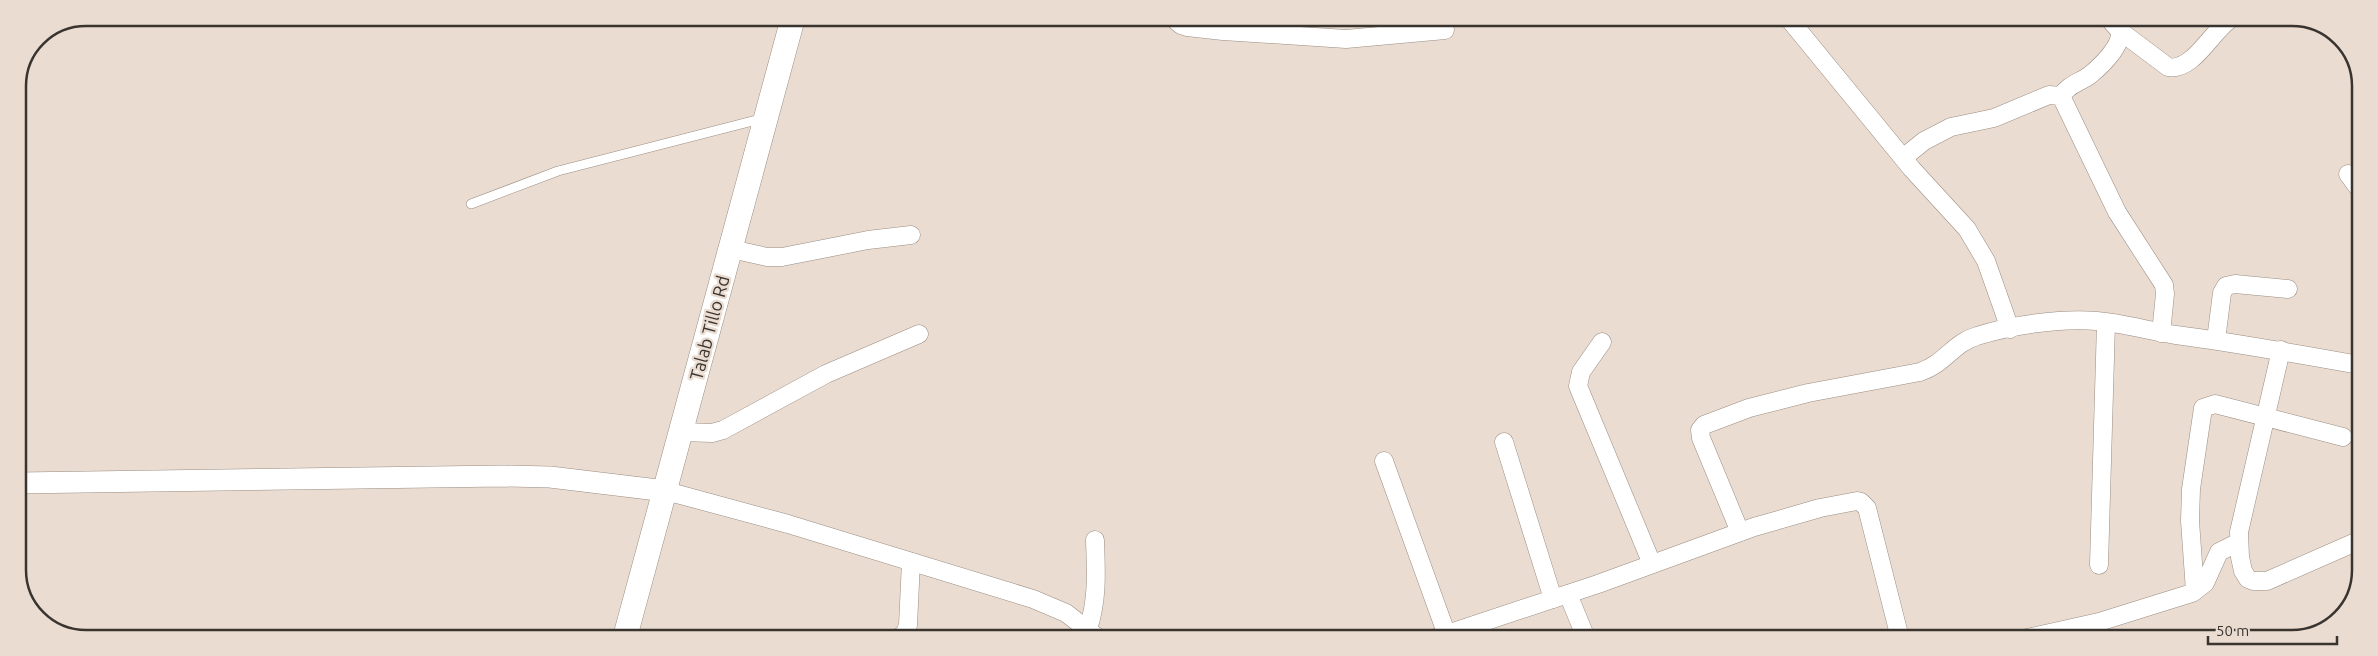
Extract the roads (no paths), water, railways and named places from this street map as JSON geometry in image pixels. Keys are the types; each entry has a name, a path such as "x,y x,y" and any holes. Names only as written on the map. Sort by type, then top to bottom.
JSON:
{"main road":[{"name":"Talab Tillo Rd","path":"627,630 791,26"}],"street":[{"path":"1184,26 1223,31 1346,39 1445,30"},
{"path":"1795,26 1903,158 1957,217 1977,244 1986,261 2010,329"},
{"path":"2061,96 2069,86 2086,77 2097,68 2118,44 2115,26"},
{"path":"2116,26 2168,67 2176,68 2190,60 2223,26"},
{"path":"1903,158 1932,135 1951,126 1994,118 2049,95 2061,96"},
{"path":"2061,96 2117,212 2164,285 2165,294 2161,333"},
{"path":"2348,174 2352,179"},
{"path":"731,250 767,257 782,257 868,240 911,234"},
{"path":"2216,340 2222,293 2226,286 2235,284 2288,289"},
{"path":"1740,532 1701,438 1700,430 1704,425 1740,410 1808,393 1920,372 1932,368 1944,360 1960,343 1968,339 2010,329 2064,322 2106,322 2161,333 2281,350 2352,364"},
{"path":"2099,564 2106,322"},
{"path":"682,432 712,433 722,430 826,374 919,334"},
{"path":"1602,342 1579,376 1579,391 1652,564"},
{"path":"2281,350 2242,512 2239,542 2243,571 2248,578 2259,582 2278,577 2352,544"},
{"path":"2196,591 2191,551 2191,488 2203,408 2215,404 2343,437"},
{"path":"1504,442 1560,596 1581,630"},
{"path":"1384,461 1442,630"},
{"path":"26,483 487,476 550,477 666,491 788,524 1042,603 1092,625 1097,586 1095,540"},
{"path":"1461,630 1740,532 1820,508 1853,501 1861,502 1867,508 1898,630"},
{"path":"2063,630 2108,620 2181,598 2196,591 2205,583 2219,552 2227,546 2239,542"},
{"path":"906,630 908,625 911,562"}],"lane":[{"path":"471,204 558,171 766,117"}]}
